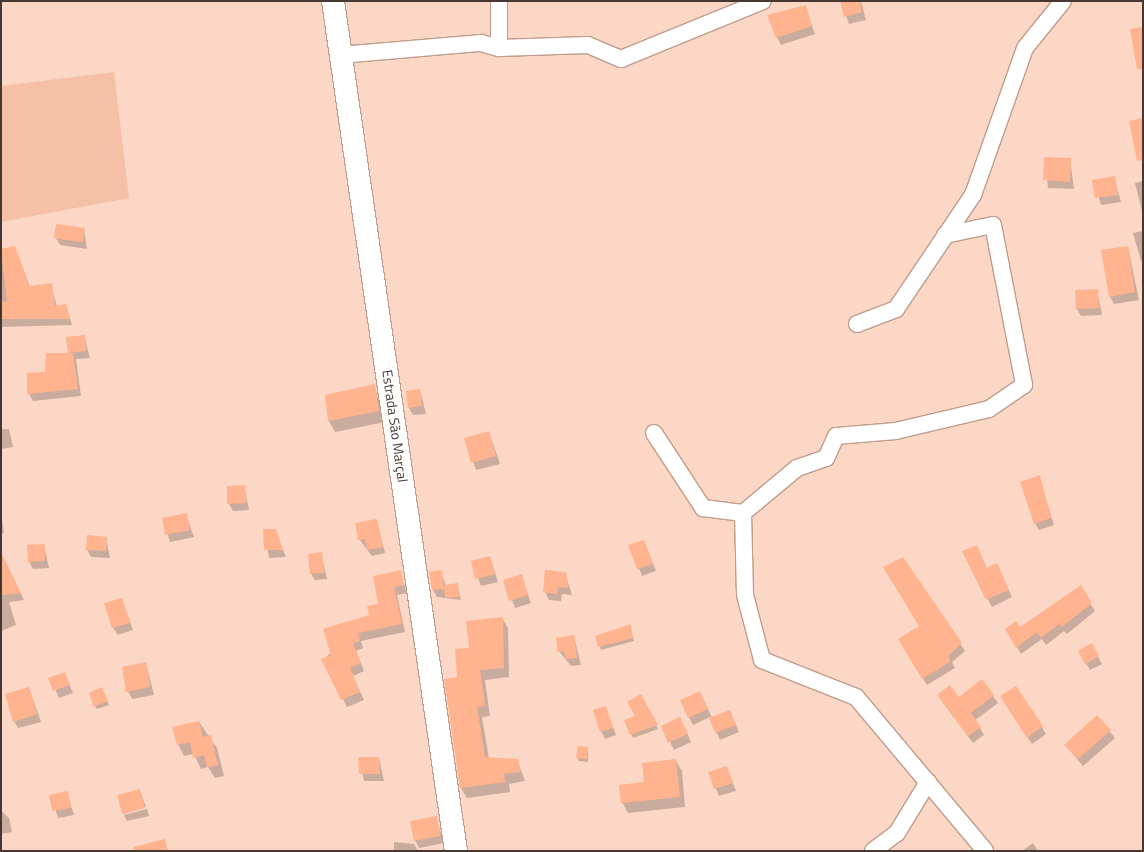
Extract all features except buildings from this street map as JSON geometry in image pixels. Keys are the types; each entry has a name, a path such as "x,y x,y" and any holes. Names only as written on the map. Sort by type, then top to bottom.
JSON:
{"street":[{"name":"Estrada São Marçal","path":"333,1 456,851"},
{"path":"499,1 499,48"},
{"path":"340,55 481,43 499,48 588,45 621,59 763,1"},
{"path":"857,324 896,309 973,194 1026,48 1063,1"},
{"path":"654,432 703,508 743,513 797,468 826,458 836,436 896,431 989,409 1024,385 993,225 945,234"},
{"path":"743,513 745,595 762,660 856,697 985,851"},
{"path":"873,851 897,833 928,782"}],"shaded area":[{"path":"114,72 129,198 1,222 1,86"}]}
